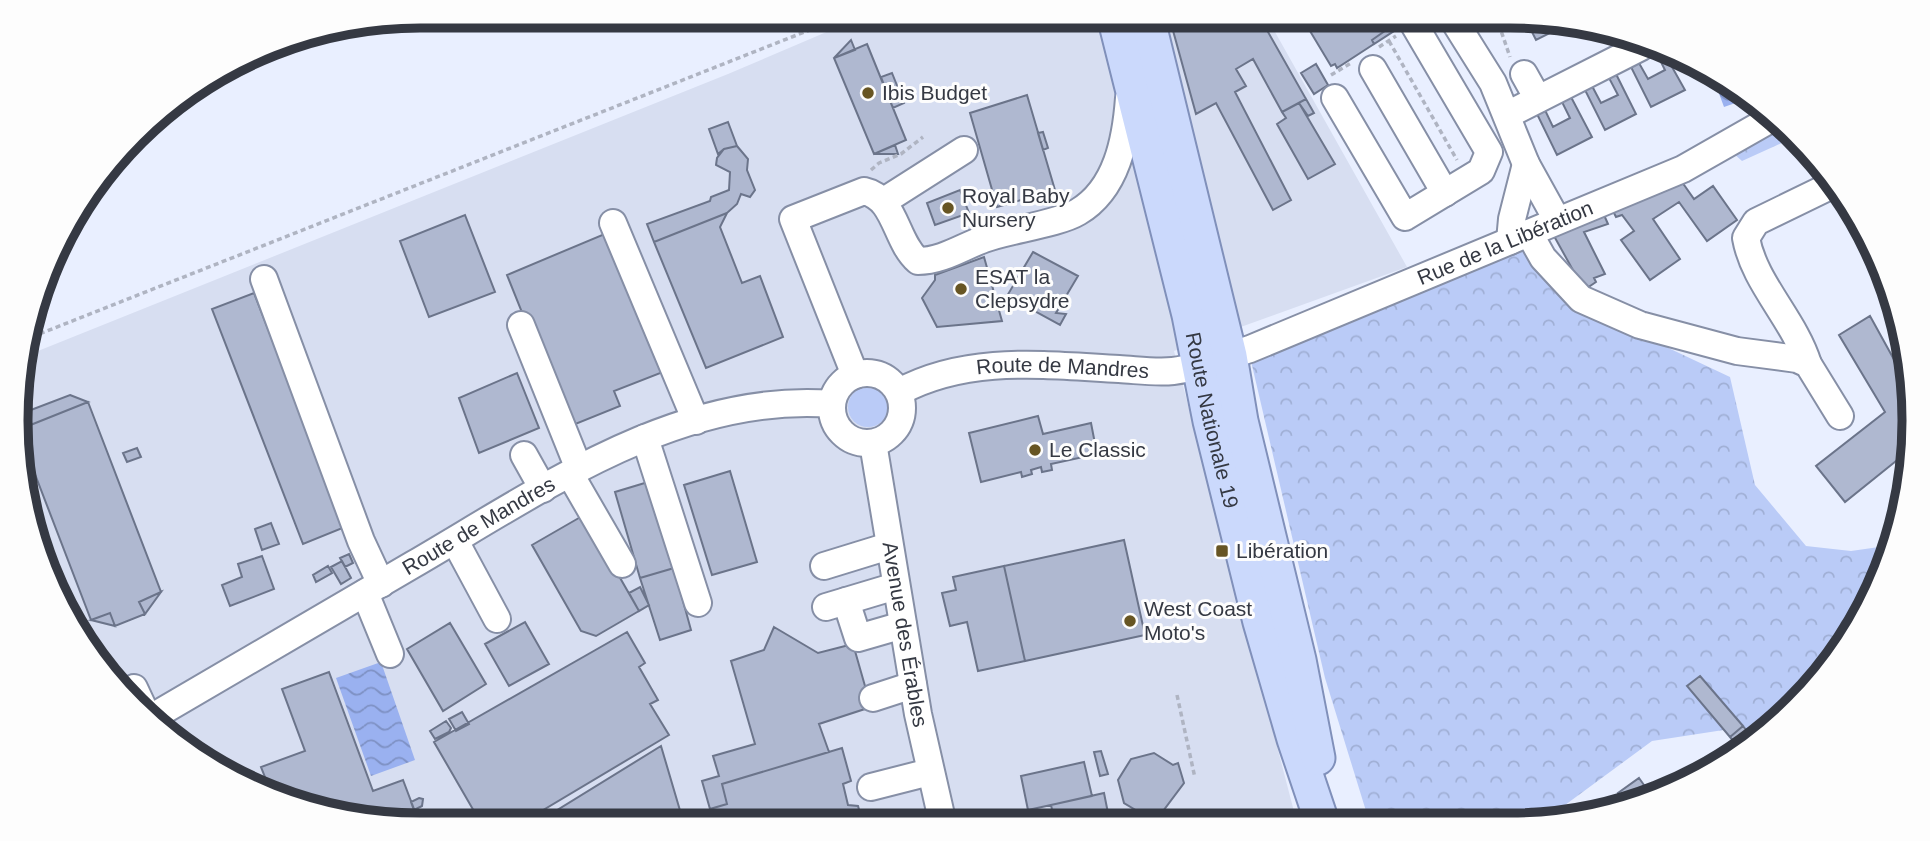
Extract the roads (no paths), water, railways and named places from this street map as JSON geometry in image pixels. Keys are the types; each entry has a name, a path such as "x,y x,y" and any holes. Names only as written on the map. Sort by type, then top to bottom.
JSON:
{"main road":[{"name":"Route Nationale 19","path":"1117,28 1189,315 1210,421 1261,622 1294,739 1322,813"},
{"name":"Route Nationale 19","path":"1150,28 1230,356 1241,421 1315,736 1324,813"}],"street":[{"path":"1335,98 1405,217 1481,171 1489,152 1416,28"},
{"path":"1459,28 1493,83 1526,164 1557,220"},
{"path":"1507,115 1632,48"},
{"path":"1373,69 1444,193"},
{"path":"1524,74 1538,99"},
{"path":"855,375 793,219 864,191 876,194 884,201 907,251 918,261 932,261 984,239 1078,212 1099,191 1117,164 1126,136 1131,83"},
{"name":"Rue de la Libération","path":"1230,356 1683,169 1765,122"},
{"path":"884,201 964,150"},
{"path":"1526,164 1512,219 1520,237 1544,258 1581,299 1651,329 1737,351 1797,359 1808,364"},
{"path":"1826,188 1756,222 1746,238 1749,254 1800,340 1808,364 1840,416"},
{"path":"613,223 696,421"},
{"path":"264,279 361,541 390,654"},
{"path":"521,325 574,471 622,564"},
{"name":"Route de Mandres","path":"899,392 938,374 980,366 1020,364 1171,372 1230,356"},
{"path":"875,374 892,384 899,392 902,413 899,424 892,433 873,443 852,440 843,434 832,415 832,404 839,387 855,375 875,374"},
{"name":"Route de Mandres","path":"159,713 574,471 645,438 696,421 782,401 832,404"},
{"path":"645,438 698,603"},
{"name":"Avenue des Érables","path":"873,443 913,685 940,813"},
{"path":"524,456 543,489"},
{"path":"455,541 497,619"},
{"path":"824,566 889,546"},
{"path":"896,586 836,604 858,638 903,625"},
{"path":"873,698 913,685"},
{"path":"871,788 930,772"}],"water":[{"path":"1717,87 1739,102 1724,107"},
{"path":"381,662 415,760 371,776 336,678"}],"place":[{"name":"Ibis Budget","path":"868,93"},
{"name":"Royal Baby Nursery","path":"948,208"},
{"name":"ESAT la Clepsydre","path":"961,289"},
{"name":"Le Classic","path":"1035,450"},
{"name":"Libération","path":"1222,551"},
{"name":"West Coast Moto's","path":"1130,621"}]}
